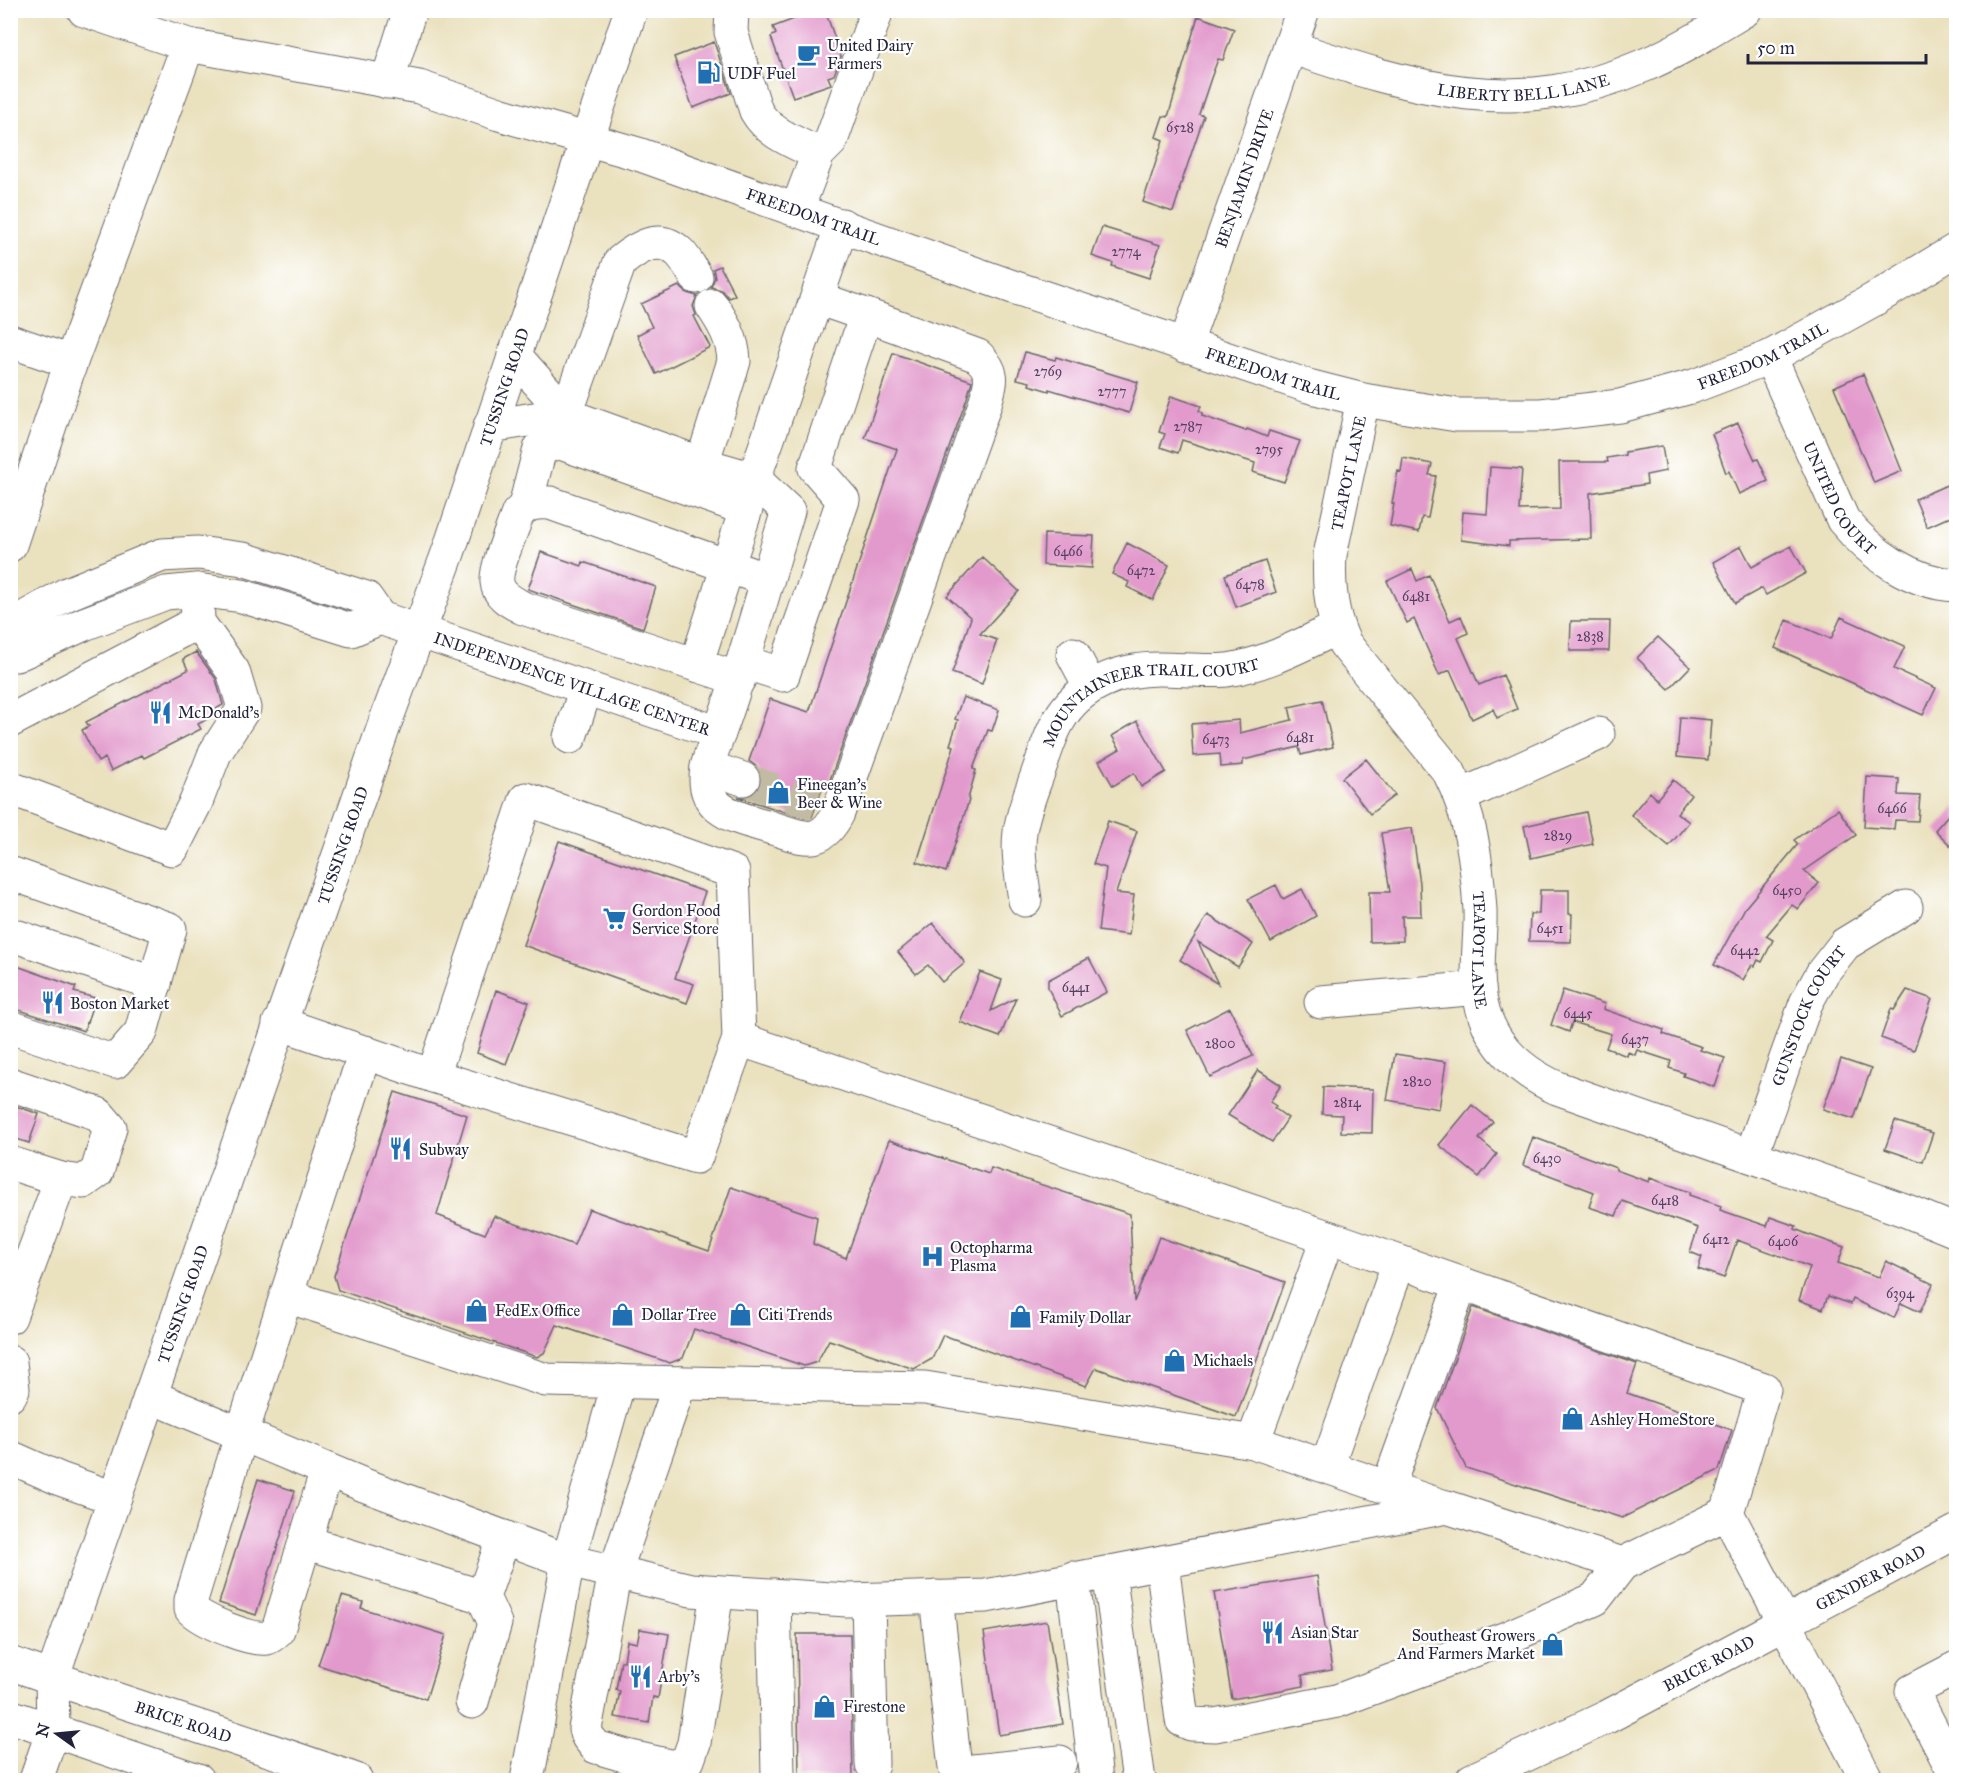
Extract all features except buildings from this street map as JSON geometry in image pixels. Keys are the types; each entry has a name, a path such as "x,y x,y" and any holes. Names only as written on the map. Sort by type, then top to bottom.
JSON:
{"street":[{"name":"FREEDOM TRAIL","path":"84,10 188,45 419,87 499,114 587,138 1308,387 1363,400 1458,415 1540,415 1620,406 1694,386 1770,357 1873,300 1956,250"},
{"path":"387,82 410,10"},
{"name":"TUSSING ROAD","path":"51,1678 279,1023 420,630 631,10"},
{"path":"732,10 731,32 756,111 762,122 774,132 818,154"},
{"name":"BENJAMIN DRIVE","path":"1185,346 1303,10"},
{"name":"LIBERTY BELL LANE","path":"1290,47 1371,74 1416,86 1454,93 1509,95 1581,87 1644,66 1684,46 1745,10"},
{"path":"796,209 818,154 831,141 875,16"},
{"path":"10,544 71,362 188,45"},
{"path":"696,665 750,494 842,225"},
{"path":"563,414 620,262 635,249 653,243 668,244 680,253 696,277"},
{"path":"719,734 707,767 706,780 716,807 734,816 800,836 815,837 826,831 827,809 981,415 991,381 989,367 978,356 817,298"},
{"path":"702,464 734,360 733,344 712,306"},
{"path":"766,580 550,503 536,502 525,506 518,513 498,570 497,582 508,600 523,608 696,665 783,675 843,500 815,468 866,315"},
{"path":"10,341 71,362"},
{"path":"514,355 555,401 563,414"},
{"name":"UNITED COURT","path":"1770,357 1843,520 1857,537 1890,563 1928,580 1956,585"},
{"name":"TEAPOT LANE","path":"1363,400 1330,555 1329,582 1337,628 1345,644 1362,666 1449,772 1461,796 1477,869 1480,913 1479,988 1483,1012 1491,1032 1515,1063 1534,1077 1557,1088 1907,1211 1956,1231"},
{"path":"490,426 563,414 702,464 750,494"},
{"path":"525,506 540,449 558,442 750,494"},
{"name":"INDEPENDENCE VILLAGE CENTER","path":"380,618 719,734 742,670 766,580 788,511 750,494"},
{"path":"10,626 67,594 162,555 198,553 243,559 366,598 380,618 351,630 242,596 197,590 166,593 84,624 16,655 10,654"},
{"path":"10,788 172,849 196,802 215,753 244,708 233,671 198,622 197,590"},
{"path":"10,721 198,622"},
{"name":"MOUNTAINEER TRAIL COURT","path":"1025,900 1019,853 1020,831 1026,807 1059,719 1090,686 1132,671 1227,670 1265,660 1337,628"},
{"path":"1073,654 1090,686"},
{"path":"570,737 586,688"},
{"path":"1461,796 1598,734"},
{"path":"707,767 743,779"},
{"path":"279,1023 433,1076 696,1157 739,1039 733,872 526,799 433,1076"},
{"path":"10,873 170,928 141,1032 115,1062 10,1027"},
{"name":"GUNSTOCK COURT","path":"1751,1156 1806,1003 1823,972 1845,944 1906,907"},
{"path":"10,934 154,984"},
{"path":"1320,1002 1479,988"},
{"path":"739,1039 1328,1237 1764,1389 1727,1513 1867,1780"},
{"path":"327,1470 279,1630 269,1638 259,1639 211,1623 197,1615 191,1609 191,1599 365,1052"},
{"path":"10,1084 98,1114 110,1128 97,1172 83,1182 61,1179 10,1162"},
{"path":"10,1317 61,1179"},
{"path":"1253,1442 1328,1237"},
{"path":"1327,1466 1399,1262"},
{"path":"1388,1487 1461,1284"},
{"path":"287,1296 546,1380 925,1388 1253,1442 1622,1564"},
{"path":"10,1362 13,1389 10,1395"},
{"path":"527,1780 568,1561 619,1381"},
{"path":"680,1383 615,1572 585,1729 596,1747 675,1767 688,1760 694,1743 717,1592"},
{"path":"150,1396 327,1470 568,1561 691,1590 847,1600 986,1596 1447,1507"},
{"path":"10,1457 60,1479 114,1498"},
{"path":"1161,1562 1182,1720 1191,1724 1215,1725 1337,1701 1504,1639 1595,1599 1622,1564 1727,1513"},
{"name":"GENDER ROAD","path":"1785,1623 1956,1533"},
{"path":"472,1702 495,1623 483,1597 504,1537"},
{"path":"305,1542 483,1597"},
{"path":"1109,1573 1139,1780"},
{"path":"1073,1578 1096,1780"},
{"path":"774,1595 778,1775"},
{"path":"936,1597 955,1768 958,1772 1060,1761"},
{"path":"868,1600 872,1764"},
{"name":"BRICE ROAD","path":"1482,1778 1607,1717 1785,1623"},
{"name":"BRICE ROAD","path":"10,1663 356,1780"},
{"path":"1956,1668 1912,1691 1956,1776"},
{"path":"51,1678 11,1718 53,1730 198,1780"},
{"path":"36,1780 53,1730 51,1678"}],"tunnel":[{"path":"743,779 816,805"}],"place":[{"name":"United Dairy Farmers","path":"809,54"},
{"name":"UDF Fuel","path":"709,73"},
{"name":"McDonald's","path":"160,712"},
{"name":"Fineegan’s Beer & Wine","path":"779,793"},
{"name":"Gordon Food Service Store","path":"614,919"},
{"name":"Boston Market","path":"52,1003"},
{"name":"Subway","path":"401,1149"},
{"name":"Octopharma Plasma","path":"932,1256"},
{"name":"FedEx Office","path":"477,1310"},
{"name":"Dollar Tree","path":"623,1314"},
{"name":"Citi Trends","path":"740,1314"},
{"name":"Family Dollar","path":"1021,1317"},
{"name":"Michaels","path":"1175,1360"},
{"name":"Ashley HomeStore","path":"1572,1419"},
{"name":"Asian Star","path":"1273,1632"},
{"name":"Southeast Growers And Farmers Market","path":"1553,1644"},
{"name":"Arby's","path":"640,1676"},
{"name":"Firestone","path":"825,1706"}]}
